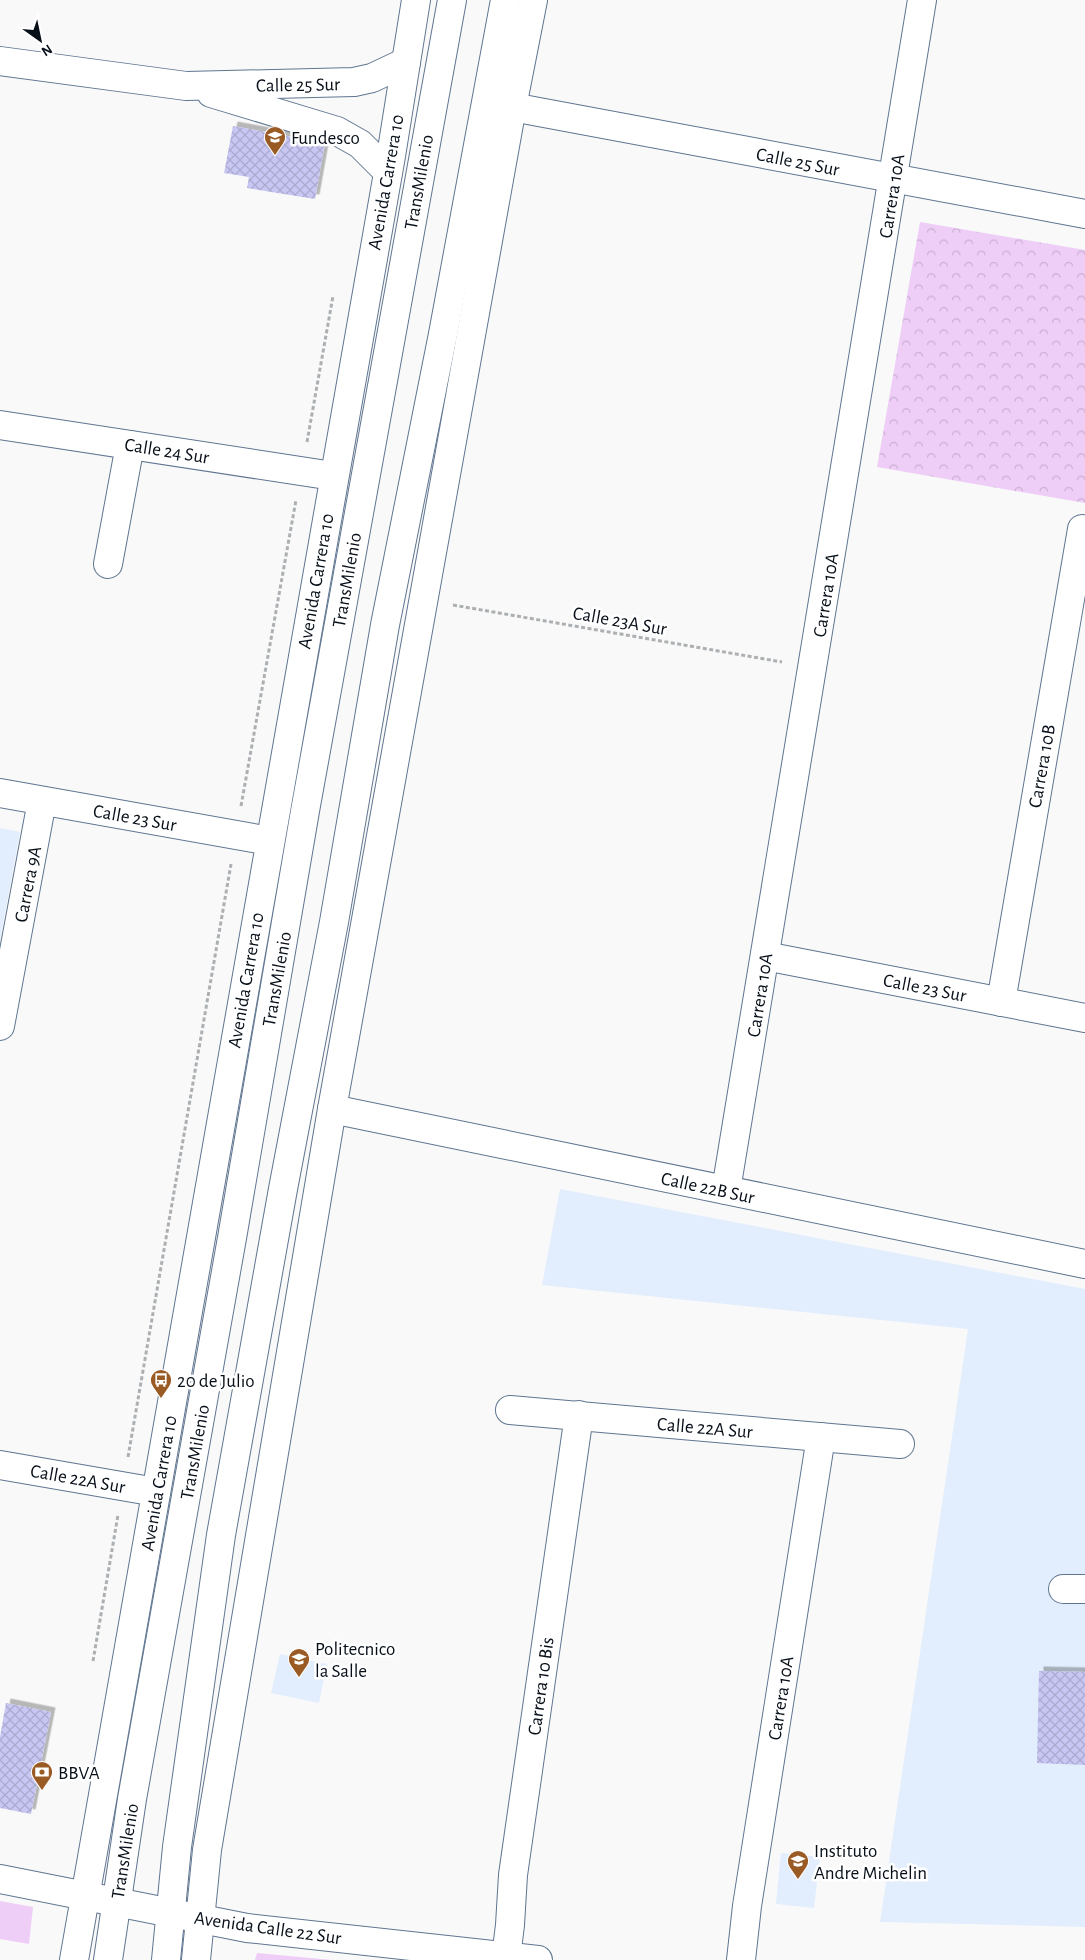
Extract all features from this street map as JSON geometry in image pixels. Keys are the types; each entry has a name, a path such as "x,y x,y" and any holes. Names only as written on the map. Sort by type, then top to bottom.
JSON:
{"street":[{"name":"Avenida Carrera 10","path":"74,1960 333,476 388,172 416,0"},
{"name":"TransMilenio","path":"108,1960 132,1800 305,811 452,0"},
{"path":"166,1960 177,1847 197,1694 223,1526 283,1189 334,922 385,625 443,334 505,0"},
{"path":"196,1960 207,1850 332,1109 533,0"},
{"name":"Carrera 10A","path":"726,1190 922,0"},
{"name":"Calle 25 Sur","path":"0,61 186,86 354,82 372,78 406,62"},
{"name":"Calle 25 Sur","path":"186,86 337,131 360,144 388,172"},
{"name":"Calle 25 Sur","path":"512,108 1085,214"},
{"name":"Calle 24 Sur","path":"0,425 333,476"},
{"path":"108,564 130,445"},
{"name":"Carrera 10B","path":"1001,1002 1083,530"},
{"name":"Calle 23 Sur","path":"0,793 270,841"},
{"name":"Carrera 9A","path":"0,1026 42,800"},
{"name":"Calle 23 Sur","path":"765,956 1085,1018"},
{"name":"Calle 22B Sur","path":"332,1109 1085,1264"},
{"name":"Calle 22A Sur","path":"510,1410 900,1444"},
{"name":"Carrera 10 Bis","path":"506,1957 513,1875 579,1416"},
{"name":"Carrera 10A","path":"741,1960 747,1906 821,1437"},
{"name":"Calle 22A Sur","path":"0,1465 156,1492"},
{"name":"Avenida Calle 22 Sur","path":"0,1879 247,1928 538,1960"}],"path":[{"path":"93,1662 236,835 335,288"},
{"name":"Calle 23A Sur","path":"423,600 813,667"}],"shaded area":[{"path":"0,828 20,832 0,939"},
{"path":"560,1189 1085,1289 1085,1927 880,1922 968,1329 542,1285"},
{"name":"Politecnico la Salle","path":"280,1654 327,1664 319,1703 271,1693"},
{"name":"Instituto Andre Michelin","path":"781,1853 820,1857 814,1908 776,1904"}],"green space":[{"path":"920,222 1085,250 1085,503 877,467"},
{"path":"0,1901 33,1907 29,1944 0,1939"},
{"path":"257,1953 332,1960 255,1960"}],"building":[{"name":"Fundesco","path":"233,126 325,143 315,199 247,188 249,177 224,173"},
{"path":"1039,1671 1085,1672 1085,1765 1037,1763"},
{"path":"6,1703 51,1712 31,1814 0,1808 0,1737"}],"place":[{"name":"Fundesco","path":"275,156"},
{"name":"20 de Julio","path":"161,1399"},
{"name":"Politecnico la Salle","path":"299,1678"},
{"name":"BBVA","path":"42,1791"},
{"name":"Instituto Andre Michelin","path":"798,1880"}]}
